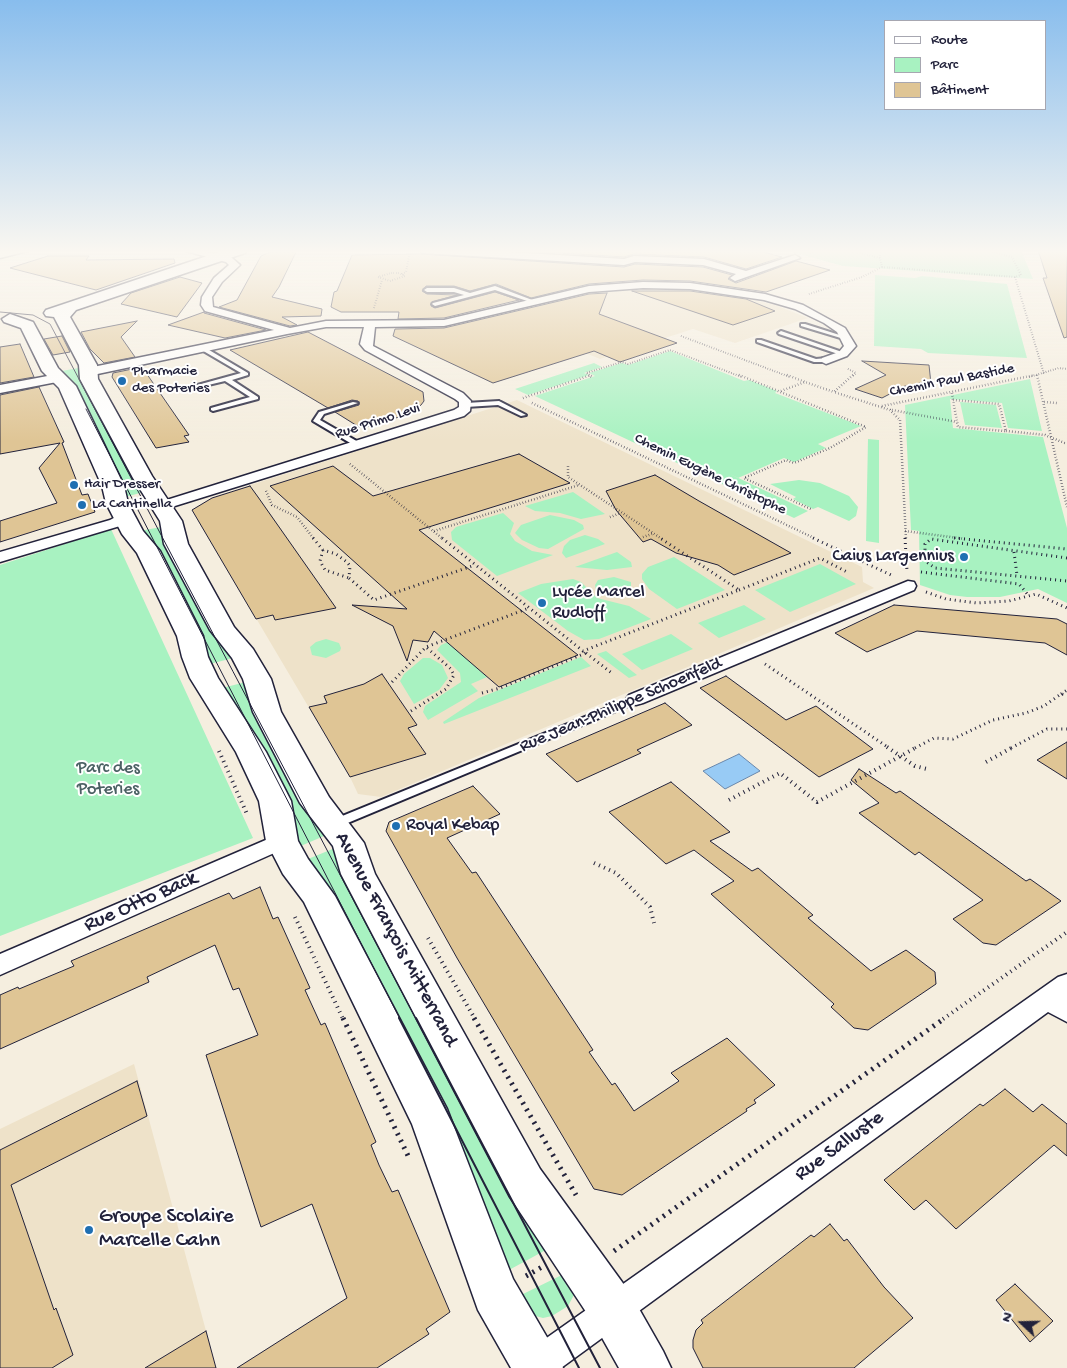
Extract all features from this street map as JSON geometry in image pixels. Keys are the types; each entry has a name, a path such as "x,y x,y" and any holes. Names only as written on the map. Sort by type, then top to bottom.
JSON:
{"street":[{"path":"5,319 38,314"},
{"name":"Avenue François Mitterrand","path":"62,314 62,320 88,366 89,379 143,478 171,521 176,544 223,630 244,655 257,679 267,712 316,803 348,843 358,874 525,1183 613,1310 646,1368"},
{"path":"218,314 290,331"},
{"path":"88,372 326,324 453,322 484,314"},
{"path":"813,314 828,320 841,330 850,346 843,354 826,360"},
{"path":"5,319 28,325 51,371 67,386 113,486 117,503 124,517 133,534 148,551 186,627 199,666 217,701 227,712 247,744 275,801 282,841 295,866 318,896 432,1122 495,1293 536,1367"},
{"name":"Rue Primo Levi","path":"162,506 458,413 466,405 459,396 370,348 366,344 370,324"},
{"path":"0,390 58,378"},
{"path":"0,557 115,523 124,517 162,506"},
{"name":"Rue Jean-Philippe Schoenfeld","path":"636,699 748,653 908,578"},
{"name":"Rue Otto Back","path":"0,965 282,841"},
{"name":"Rue Salluste","path":"536,1367 613,1310 1061,998"}],"lane":[{"path":"803,325 846,338"},
{"path":"781,333 843,354"},
{"path":"759,340 816,361 826,360"},
{"path":"185,390 246,374 202,348"},
{"path":"213,410 256,398 226,379"},
{"path":"355,403 321,413 316,421 357,445"},
{"path":"466,405 500,403 523,415"},
{"name":"Rue Jean-Philippe Schoenfeld","path":"333,824 636,699"}],"path":[{"path":"1024,314 1044,374"},
{"path":"681,336 805,382 880,406"},
{"path":"500,403 519,396 523,398 541,393 592,376 586,373 622,362 628,364 670,350 781,391 805,382"},
{"path":"826,360 856,373 834,392"},
{"name":"Chemin Paul Bastide","path":"880,406 1044,374 1059,368 1067,369"},
{"path":"1037,375 1066,492 1067,507"},
{"path":"741,480 786,460 794,463 830,448 866,427 778,392 781,391"},
{"path":"952,392 958,427 1045,435 1067,444"},
{"name":"Chemin Eugène Christophe","path":"523,398 891,575 908,578"},
{"path":"953,400 999,404 1006,431"},
{"path":"1044,402 1057,403"},
{"name":"Chemin Paul Bastide","path":"880,406 890,410 900,420 904,531 908,578"},
{"path":"890,410 958,422"},
{"path":"335,452 613,674"},
{"path":"568,466 568,477 579,485 739,590"},
{"path":"252,478 269,495 272,505 297,517 323,550 336,554 347,562 350,566 349,578"},
{"path":"745,478 810,508"},
{"path":"433,531 579,485"},
{"path":"509,507 514,510"},
{"path":"610,517 622,513"},
{"path":"904,531 908,533 1067,549"},
{"path":"643,537 653,534"},
{"path":"1067,558 931,539 925,544 925,561 935,568 1067,581"},
{"path":"1062,549 1067,544"},
{"path":"323,550 320,561 325,570 349,578 374,600 476,565"},
{"path":"1014,552 1017,575"},
{"path":"482,693 500,688 820,558 849,574"},
{"path":"908,578 1019,584 1029,596"},
{"path":"908,578 946,599 977,603 1009,601 1036,594 1067,608"},
{"path":"502,586 507,584"},
{"path":"392,682 426,647 529,608"},
{"path":"411,711 446,689 454,675 451,669 426,647"},
{"path":"748,653 915,766 927,769"},
{"path":"729,800 780,773 817,802 934,738 953,739 993,720 1044,706 1067,690"},
{"path":"1061,694 1067,695"},
{"path":"986,762 1047,730 1067,729"},
{"path":"594,863 616,873 650,907 654,923"},
{"path":"614,1251 1067,932"}],"shaded area":[{"path":"510,314 797,314 808,318 735,343 693,329 600,359 498,317"},
{"name":"Lycée Marcel Rudloff","path":"517,400 862,567 863,582 874,588 381,797 358,794 350,777 192,510 213,497"},
{"name":"Groupe Scolaire Marcelle Cahn","path":"134,1064 216,1368 0,1368 0,1129"}],"green space":[{"path":"874,314 1015,314 1027,358 928,353 921,349 874,346"},
{"path":"670,351 744,381 749,380 777,391 775,393 861,426 818,444 826,448 794,462 784,458 738,478 808,511 794,518 535,396 595,376 589,373 622,363 628,365"},
{"path":"594,363 602,367 584,373 589,375 528,395 515,389"},
{"path":"84,367 147,491 122,498 56,372"},
{"path":"1030,379 1042,431 1008,428 1002,403 950,399 953,428 1043,437 1067,528 1067,603 1038,589 1000,597 967,597 950,595 920,585 919,531 911,530 905,405"},
{"path":"960,402 996,405 1002,428 965,425"},
{"path":"868,439 879,440 879,543 866,541"},
{"path":"799,480 820,483 849,496 858,507 856,516 849,521 818,507 813,509 793,499 796,497 770,484"},
{"path":"573,492 605,514 581,519 560,513 535,511 525,506"},
{"path":"503,513 514,523 510,534 515,541 532,551 553,555 497,576 452,540 451,532 456,527"},
{"path":"550,515 574,520 583,525 584,529 548,549 539,548 522,540 515,533 521,525"},
{"path":"167,526 237,657 206,665 139,531"},
{"name":"Parc des Poteries","path":"111,529 253,838 0,936 0,565"},
{"path":"585,535 598,539 605,544 566,558 562,553 564,546 570,540"},
{"path":"617,552 631,562 632,567 607,570 575,567"},
{"path":"674,557 725,590 677,609 649,589 642,579 642,574 648,567"},
{"path":"820,564 856,584 790,612 755,590"},
{"path":"614,577 631,582 631,593 622,597 601,594 596,590 595,585 598,580"},
{"path":"573,579 581,582 597,598 629,606 651,619 599,639 584,640 568,631 518,593 541,584"},
{"path":"744,605 766,619 719,638 698,623"},
{"path":"671,634 693,649 642,670 622,654"},
{"path":"326,639 339,643 340,651 326,658 312,655 310,647 316,642"},
{"path":"448,642 487,677 471,684 478,691 428,720 423,712 425,706 461,682 460,673 437,650 441,645"},
{"path":"606,651 637,675 629,678 597,654"},
{"path":"581,657 591,666 444,724 443,722 479,698"},
{"path":"423,658 430,658 442,665 448,678 439,690 414,704 400,681 404,674"},
{"path":"250,681 331,833 296,848 218,689"},
{"path":"340,846 555,1245 509,1270 303,861"},
{"path":"570,1271 575,1293 568,1306 552,1316 543,1318 532,1315 521,1295"}],"water":[{"path":"739,754 760,771 725,789 703,771"}],"building":[{"path":"163,314 179,314 177,317"},
{"path":"199,314 207,314 266,330 225,338 168,325"},
{"path":"245,314 321,314 321,316 282,317 297,325 290,326"},
{"path":"399,314 461,314 444,318 398,319"},
{"path":"504,314 599,314 677,343 620,362 594,351 493,383 393,336 395,329 444,328"},
{"path":"700,314 766,314 733,325"},
{"path":"1056,314 1067,314 1067,337 1064,338"},
{"path":"137,321 121,337 135,357 104,363 90,349 81,332"},
{"path":"308,332 423,392 424,401 412,413 366,427 359,427 335,412 359,405 358,401 352,400 328,408 230,350"},
{"path":"62,336 70,352 53,355 44,339"},
{"path":"20,344 34,377 0,383 0,347"},
{"path":"862,361 929,365 931,384 919,383 920,387 905,386 882,398 855,389 886,375"},
{"path":"142,367 189,435 184,436 189,442 156,448 112,377 113,373"},
{"path":"39,387 64,442 62,443 82,495 88,494 95,512 0,542 0,521 57,503 39,468 60,443 0,454 0,395"},
{"path":"519,454 570,483 419,530 578,655 499,687 434,631 428,642 413,640 407,661 393,626 352,605 407,609 270,486 333,466 373,496"},
{"path":"655,475 791,553 734,575 718,565 676,553 651,539 643,542 616,510 606,491"},
{"path":"250,486 336,608 275,620 273,615 256,619 192,510 212,498"},
{"path":"894,605 1057,619 1067,624 1067,655 1045,643 917,631 867,652 835,633"},
{"path":"382,674 417,725 408,728 426,754 350,777 309,707 327,703 324,696 364,684"},
{"path":"726,676 786,720 816,706 873,749 819,777 700,688"},
{"path":"665,703 692,725 637,750 641,753 577,782 546,754"},
{"path":"1067,742 1067,779 1037,760"},
{"path":"859,769 896,793 900,791 1026,881 1030,879 1061,901 996,945 983,943 953,919 983,900 919,852 915,855 859,813 879,803 851,780"},
{"path":"671,782 730,832 710,841 752,871 758,868 813,915 808,918 871,971 906,950 935,972 936,984 868,1030 854,1028 831,1007 834,1004 711,894 734,881 694,850 666,864 609,812"},
{"path":"473,786 500,814 447,838 472,873 476,872 593,1050 589,1052 612,1085 615,1083 634,1111 679,1081 671,1073 727,1038 775,1085 754,1100 756,1103 746,1109 747,1111 622,1195 594,1189 457,958 386,831 389,822"},
{"path":"260,887 273,919 278,917 310,988 305,990 321,1025 325,1023 376,1142 371,1145 379,1165 392,1192 398,1190 450,1312 426,1329 429,1334 377,1368 237,1368 347,1298 312,1204 261,1227 206,1055 258,1035 239,988 233,990 215,945 147,977 149,982 0,1049 0,995 74,966 71,961 229,893 233,899"},
{"path":"137,1081 147,1116 11,1185 54,1310 56,1308 73,1355 52,1368 0,1368 0,1150"},
{"path":"1005,1089 1033,1112 1042,1104 1067,1124 1067,1156 1054,1145 956,1229 926,1200 914,1210 884,1180 980,1104 983,1106"},
{"path":"830,1224 844,1241 847,1239 884,1287 913,1318 854,1368 703,1368 693,1348 696,1330 703,1323 701,1320 811,1235 814,1237"},
{"path":"1015,1284 1053,1321 1030,1342 996,1300"},
{"path":"206,1331 216,1368 145,1368"}],"tram line":[{"path":"20,314 33,315 50,324 416,1019"},
{"path":"86,409 400,1019"},
{"path":"399,1018 579,1368"},
{"path":"416,1018 600,1368"}],"place":[{"name":"Pharmacie des Poteries","path":"122,381"},
{"name":"Hair Dresser","path":"74,485"},
{"name":"La Cantinella","path":"82,505"},
{"name":"Caius Largennius","path":"964,557"},
{"name":"Lycée Marcel Rudloff","path":"542,603"},
{"name":"Royal Kebap","path":"396,826"},
{"name":"Groupe Scolaire Marcelle Cahn","path":"89,1230"}]}
